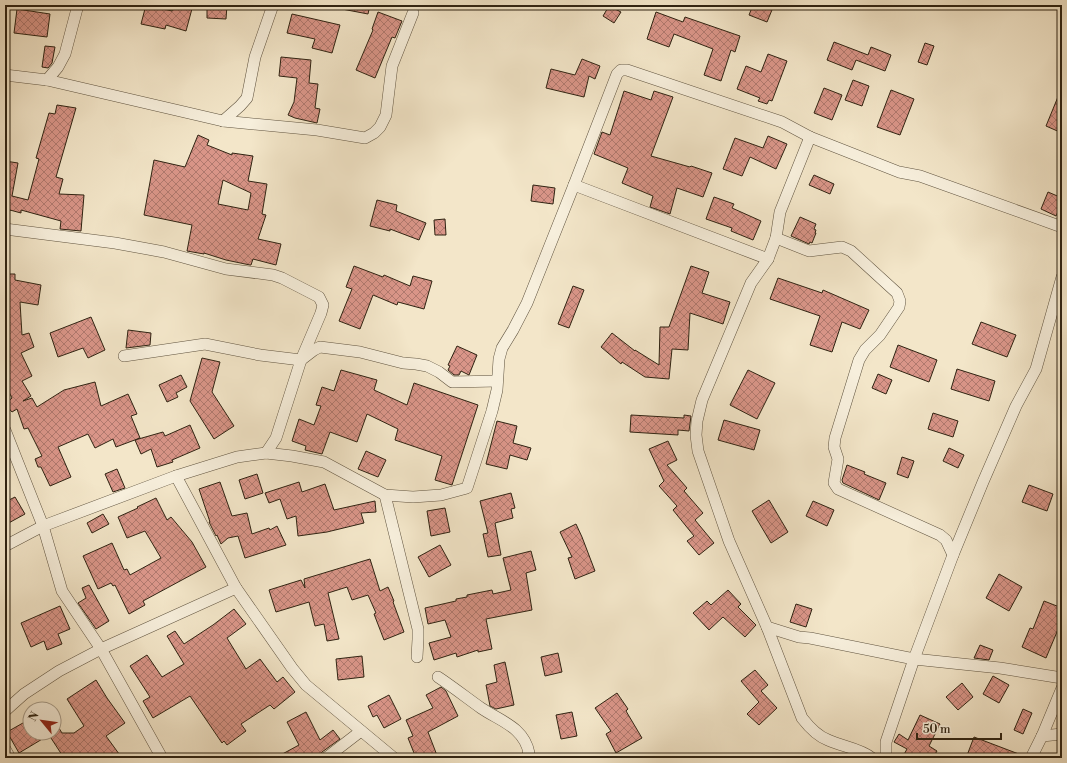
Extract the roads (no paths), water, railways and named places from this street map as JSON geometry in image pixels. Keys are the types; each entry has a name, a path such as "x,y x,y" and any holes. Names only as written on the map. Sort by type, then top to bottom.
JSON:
{"street":[{"path":"47,80 58,67 65,54 78,5"},
{"path":"222,121 247,98 255,57 273,5"},
{"path":"5,75 47,80 222,121 317,130 365,138 374,133 380,127 386,115 392,66 413,13"},
{"path":"5,546 43,526 176,476 237,457 266,453 324,462 385,495 413,497 441,495 467,488 492,411 497,390 502,348 513,330 526,303 617,74 621,70 627,70 782,122 810,137 899,172 920,176 1062,227"},
{"path":"810,137 780,212 776,238 768,259 751,283 702,400 696,435 698,450 729,541 767,627 802,718 811,729 826,740 865,753 872,758"},
{"path":"574,185 768,259"},
{"path":"5,229 115,243 164,252 226,269 272,275 282,278 319,297 323,305 321,313 301,360 276,438 266,453"},
{"path":"776,238 810,251 842,247 851,250 897,293 900,301 899,307 880,335 859,360 854,373 835,438 834,447 838,459 834,483 838,489 940,535 946,540 954,555"},
{"path":"886,758 886,742 914,659 954,555 1016,406 1036,369 1062,277"},
{"path":"124,356 205,344 260,355 301,360 314,350 320,348 360,352 403,364 427,366 440,372 452,382 497,381"},
{"path":"5,430 43,526 62,591 101,649 162,758"},
{"path":"176,476 236,588 292,668 306,685 394,758"},
{"path":"385,495 418,629 417,657"},
{"path":"5,711 24,694 59,671 101,649 236,588"},
{"path":"767,627 799,638 810,638 914,659 1000,668 1062,678"},
{"path":"438,677 482,709 504,720 516,729 528,744 529,753 526,758"},
{"path":"1031,758 1062,688"},
{"path":"326,758 361,732"},
{"path":"1042,736 1062,734"},
{"path":"5,749 10,758"}]}
